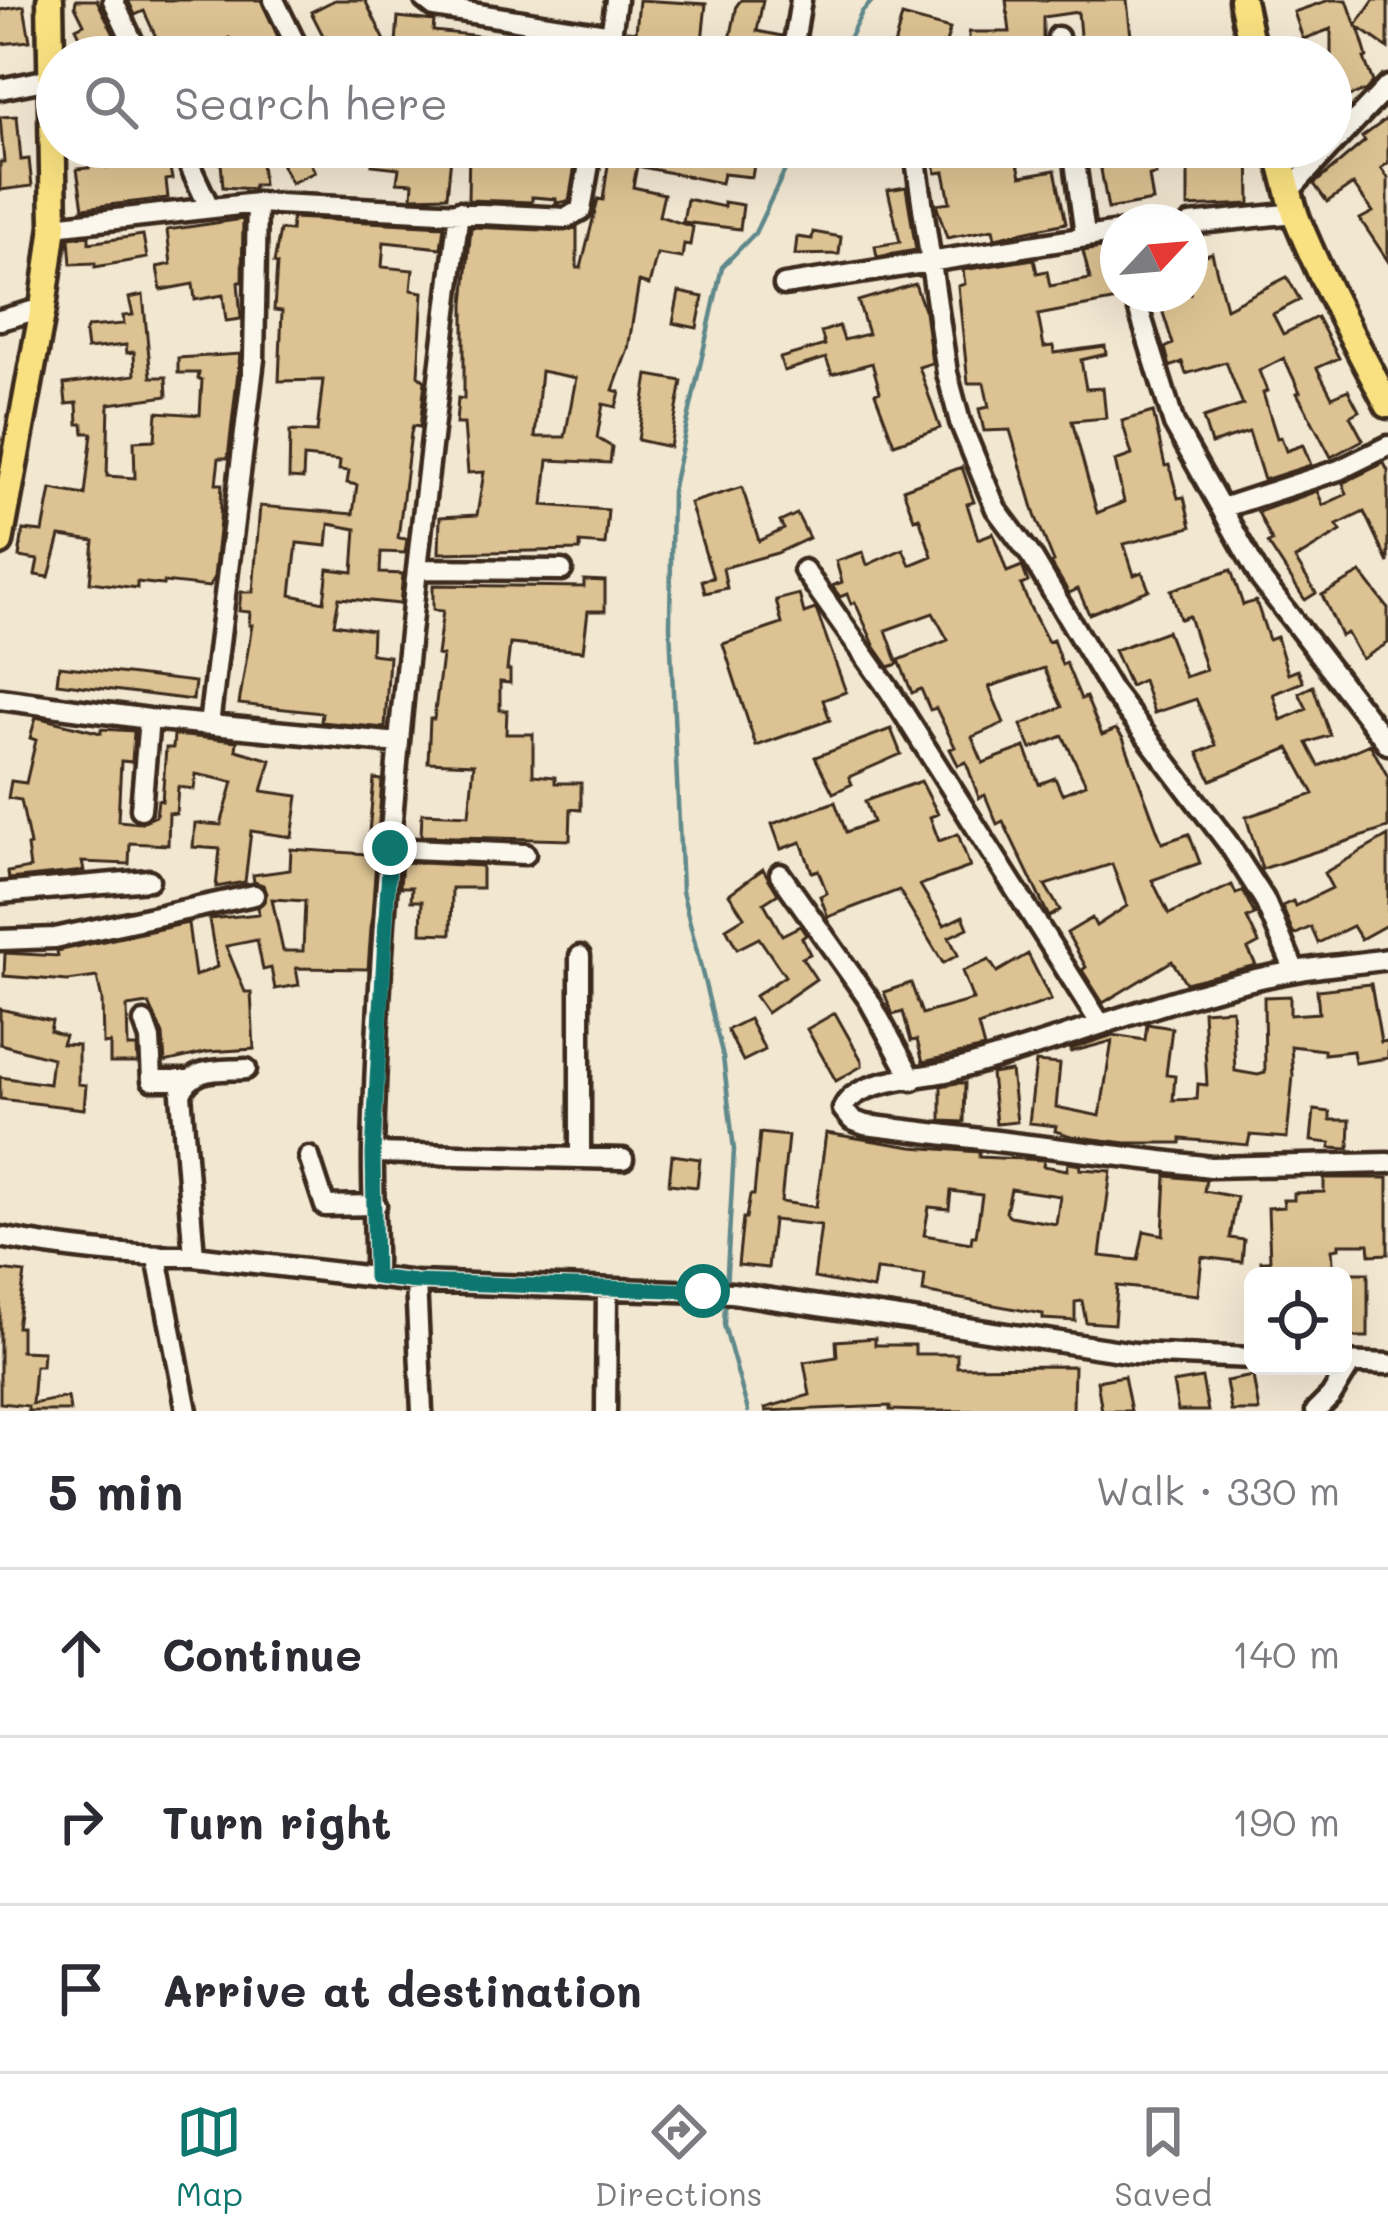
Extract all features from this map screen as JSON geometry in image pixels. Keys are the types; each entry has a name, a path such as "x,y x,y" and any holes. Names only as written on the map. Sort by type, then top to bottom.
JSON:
{"main road":[{"path":"50,0 52,36"},
{"path":"1242,0 1250,36"},
{"path":"0,542 6,462 43,308 54,226 54,168"},
{"path":"1283,168 1344,322 1388,405"}],"street":[{"path":"113,0 130,36"},
{"path":"274,0 292,36"},
{"path":"432,2 612,35 616,0"},
{"path":"795,36 801,0"},
{"path":"0,89 36,82"},
{"path":"1352,125 1388,86"},
{"path":"191,168 209,207"},
{"path":"54,226 257,203 574,216 581,210 588,168"},
{"path":"917,168 947,373 960,422 996,509 1032,557 1112,691 1228,843 1264,899 1295,971"},
{"path":"1076,168 1085,235"},
{"path":"1208,220 1293,201 1316,168"},
{"path":"209,725 254,359 257,203"},
{"path":"375,1277 373,1153 390,848 416,568 459,211"},
{"path":"784,285 1100,234"},
{"path":"0,320 43,308"},
{"path":"1140,312 1174,424 1261,579 1388,744"},
{"path":"1222,508 1339,470 1388,446"},
{"path":"416,568 562,570"},
{"path":"804,570 889,690 1100,1023"},
{"path":"0,699 148,719 399,743"},
{"path":"141,808 148,719"},
{"path":"390,848 525,854"},
{"path":"780,874 869,1000 913,1080"},
{"path":"0,893 148,880"},
{"path":"0,940 55,938 254,895"},
{"path":"580,956 580,1158"},
{"path":"1388,959 1295,971 913,1080 861,1088 847,1096 843,1108 852,1120 865,1125 1168,1162 1211,1166 1388,1163"},
{"path":"145,1022 152,1080 188,1080"},
{"path":"194,1256 181,1094 197,1073 246,1070"},
{"path":"373,1153 623,1159"},
{"path":"309,1157 325,1206 376,1205"},
{"path":"0,1238 416,1282 732,1293 1135,1353 1244,1358"},
{"path":"157,1257 187,1411"},
{"path":"416,1282 422,1411"},
{"path":"606,1411 607,1289"},
{"path":"1352,1363 1388,1364"},
{"path":"1316,1411 1331,1396 1341,1375"}],"building":[{"path":"76,0 97,0 115,36 80,36 76,28 84,24"},
{"path":"128,0 261,0 277,36 155,36 144,11 135,15"},
{"path":"335,0 365,0 383,36 323,36 311,12"},
{"path":"639,0 706,4 703,36 626,36 627,31 636,32"},
{"path":"741,0 763,0 757,31 782,36 731,36"},
{"path":"1006,0 1127,0 1131,36 1080,36 1078,12 1043,17 1043,36 969,36 969,32 1010,32"},
{"path":"1329,0 1347,0 1356,26 1374,0 1388,0 1388,48 1358,27 1373,82 1365,91 1352,95 1352,36 1331,36 1331,29 1302,36 1294,12"},
{"path":"24,6 30,41 0,44 0,10"},
{"path":"902,16 950,29 948,36 897,36"},
{"path":"398,17 434,21 433,31 481,36 397,36"},
{"path":"17,116 21,160 29,159 32,186 0,190 0,162 4,162 0,117"},
{"path":"1388,118 1388,163 1381,168 1388,178 1388,261 1360,219 1373,212 1353,184 1327,202 1314,184 1333,168 1352,168 1352,152 1365,141 1362,137"},
{"path":"170,168 172,179 166,180 168,198 83,208 77,169"},
{"path":"222,168 262,168 263,185 223,187"},
{"path":"283,168 313,168 315,172 291,183"},
{"path":"399,168 450,168 447,196 412,197 413,183 397,182"},
{"path":"469,168 574,168 569,201 532,197 532,202 468,200"},
{"path":"608,168 637,168 633,187 664,194 659,216 693,227 682,258 657,254 649,285 639,282 628,349 613,390 620,392 616,407 603,404 597,438 612,447 610,463 548,460 543,505 608,510 605,545 580,543 580,550 439,553 440,517 477,515 484,472 468,473 464,424 456,424 458,398 464,399 464,304 471,227 577,228 577,268 581,268 598,199 603,200","holes":["541,371 576,378 565,437 535,437"]},
{"path":"647,168 754,168 752,177 723,174 721,183"},
{"path":"935,168 1019,168 1021,176 1055,170 1066,223 995,238 993,229 947,238 936,204 950,202 944,172 936,173"},
{"path":"1101,168 1155,168 1156,175 1149,176 1153,201 1107,204"},
{"path":"1188,168 1249,168 1250,204 1188,204"},
{"path":"906,187 916,250 877,257 875,246 900,242 888,190"},
{"path":"687,199 724,207 724,202 743,205 740,229 683,222"},
{"path":"292,218 444,226 441,248 384,242 382,267 413,270 411,290 423,292 418,375 425,381 420,427 413,426 411,433 398,538 407,539 405,553 381,552 380,573 403,574 400,604 339,598 334,624 372,630 371,654 389,656 385,728 321,722 322,713 239,704 252,625 250,612 239,611 241,592 253,592 260,506 353,514 357,485 347,483 349,471 339,470 340,461 304,457 303,479 289,478 290,431 317,432 323,380 279,381 282,311 274,310 274,263 280,230 291,231","holes":["329,524 356,529 353,572 328,569 324,602 291,595 297,543 327,546"]},
{"path":"243,219 242,282 238,282 241,319 226,321 223,295 195,300 193,284 161,290 157,267 171,264 167,230"},
{"path":"813,232 841,237 839,254 795,255 797,237 812,239"},
{"path":"143,235 147,258 95,267 95,263 71,264 69,238 89,236 89,243"},
{"path":"1100,248 1100,303 1038,315 1044,347 1053,346 1054,353 1105,346 1106,354 1081,360 1086,389 1103,388 1106,418 1072,421 1097,513 1124,502 1115,461 1132,455 1122,421 1153,412 1165,466 1169,465 1178,498 1184,497 1191,527 1124,544 1134,575 1142,572 1149,590 1089,614 1078,589 1069,593 1051,563 1010,430 984,431 979,409 989,407 984,383 968,383 958,286 965,284 963,270 1034,259 1037,273 1047,271 1050,286 1090,279 1083,251"},
{"path":"1212,253 1226,308 1287,277 1300,300 1273,314 1283,334 1317,317 1339,358 1317,368 1332,397 1348,390 1359,411 1350,416 1363,440 1331,457 1284,358 1259,371 1267,391 1263,393 1277,438 1281,437 1286,451 1303,445 1311,465 1264,480 1249,432 1211,444 1203,418 1243,405 1226,362 1186,374 1182,362 1170,367 1165,348 1173,344 1163,312 1208,312 1208,254"},
{"path":"915,284 925,312 932,363 919,367 940,428 894,444 875,393 880,391 872,363 832,374 826,358 784,371 780,358 825,345 821,332 839,326 844,340 868,334 858,301"},
{"path":"679,292 703,297 697,328 673,323"},
{"path":"143,295 151,377 166,377 167,396 109,404 107,476 135,478 134,441 155,440 157,412 200,415 202,380 199,373 178,373 178,358 240,354 228,458 219,458 216,484 222,484 214,577 209,587 137,582 137,588 90,582 94,541 60,536 49,577 35,575 38,560 19,557 23,530 43,532 51,489 85,495 92,433 84,433 83,424 78,424 77,403 66,404 64,384 135,375 134,352 127,353 126,345 87,349 85,333 88,327 124,324 123,316 133,315 129,298"},
{"path":"648,375 682,381 670,447 638,440"},
{"path":"1384,463 1388,471 1388,563 1364,512 1337,525 1341,531 1295,559 1316,593 1305,600 1268,543 1272,541 1258,512 1317,491 1323,505 1347,494 1343,483"},
{"path":"962,467 974,502 967,504 978,539 993,533 1007,572 1022,566 1028,582 1021,585 1030,607 1048,642 1053,640 1062,665 1066,663 1081,699 1086,697 1102,735 1116,729 1123,738 1162,843 1189,834 1200,863 1152,880 1169,914 1232,885 1236,894 1243,891 1255,915 1247,918 1259,943 1248,949 1256,965 1186,983 1172,961 1103,1003 1067,933 1092,918 1096,926 1127,906 1112,864 1045,885 1060,910 1049,917 1003,821 997,824 985,795 979,798 966,762 958,765 950,749 955,747 936,708 930,710 921,689 912,693 899,660 948,640 933,613 886,630 898,664 889,667 855,602 851,604 847,594 840,597 832,586 842,582 836,561 863,552 867,565 903,549 910,565 932,556 903,489","holes":["1044,668 1062,707 1021,725 1031,749 1063,736 1086,784 1062,794 1055,778 1039,784 1025,747 983,763 972,737 1004,723 989,687"]},
{"path":"742,487 759,541 784,529 780,522 797,514 809,538 777,553 723,568 727,588 705,593 702,580 713,578 690,503"},
{"path":"1231,570 1243,605 1256,601 1269,640 1277,637 1288,674 1298,670 1303,682 1273,694 1281,720 1307,709 1299,693 1313,686 1330,735 1307,743 1319,766 1370,744 1388,777 1388,828 1262,869 1246,817 1314,794 1289,748 1211,780 1198,753 1216,745 1196,699 1154,713 1143,680 1130,686 1114,650 1167,631 1185,677 1206,670 1189,616 1180,619 1171,590"},
{"path":"1361,573 1388,608 1388,643 1362,659 1347,633 1341,636 1322,595"},
{"path":"584,580 605,581 605,611 588,611 583,651 510,644 510,683 500,682 500,710 507,710 506,734 533,734 533,775 555,777 555,783 581,783 581,810 571,809 570,840 421,836 422,813 469,815 474,764 428,762 430,719 434,719 442,656 437,655 443,611 433,610 433,585 584,587"},
{"path":"799,594 804,613 817,612 846,692 823,700 830,720 756,746 723,644 782,624 776,600"},
{"path":"59,666 195,682 193,700 57,683"},
{"path":"36,717 101,733 101,729 134,731 132,762 121,761 118,821 140,823 156,816 158,800 162,801 166,748 173,748 174,735 237,741 236,750 271,760 262,791 298,796 292,837 251,831 245,882 216,887 220,849 193,847 195,823 221,825 233,782 196,774 194,789 178,787 176,814 169,813 168,845 130,843 129,864 82,862 84,871 9,879 8,872 30,868 21,800 8,798 11,781 26,783"},
{"path":"891,729 901,754 849,777 852,784 833,793 815,757"},
{"path":"374,779 382,780 368,969 296,968 299,985 275,989 271,968 263,970 257,940 226,946 245,992 251,992 254,1049 208,1052 165,1062 163,1035 149,1004 127,1007 128,1047 137,1047 138,1063 110,1063 110,1043 103,1044 97,977 68,981 4,976 5,953 58,956 57,951 188,923 195,976 217,967 209,919 259,914 267,893 253,875 290,870 291,849 367,854","holes":["272,899 305,901 303,951 283,951"]},
{"path":"921,781 938,814 930,817 939,841 958,834 970,867 920,885 944,925 963,916 968,928 949,937 958,955 943,963 899,890 828,917 820,896 827,893 818,870 812,872 801,842 781,849 772,824 835,802 846,832 873,822 865,801"},
{"path":"1388,836 1388,924 1361,939 1353,926 1318,943 1311,927 1294,935 1282,906 1293,901 1295,906 1332,888 1324,873"},
{"path":"402,862 482,866 482,888 452,888 451,934 421,933 422,901 411,901 412,887 400,887"},
{"path":"763,869 778,894 764,903 782,935 800,926 810,954 802,958 816,979 767,1013 755,996 785,976 759,938 737,949 726,928 744,917 729,894"},
{"path":"1028,954 1051,1000 978,1026 984,1048 923,1062 903,1012 893,1015 884,992 911,983 922,1014 973,1000 962,971 989,960 997,972"},
{"path":"1371,984 1381,1042 1388,1041 1388,1058 1355,1063 1353,1051 1324,1054 1324,1050 1291,1046 1287,1138 1250,1135 1248,1145 1181,1139 1181,1143 1126,1143 1071,1136 1055,1131 1056,1126 1029,1123 1036,1062 1060,1064 1056,1107 1100,1116 1112,1041 1070,1049 1113,1035 1145,1040 1147,1024 1172,1028 1166,1075 1175,1076 1173,1100 1197,1099 1198,1084 1207,1085 1203,1011 1232,1009 1235,1071 1258,1075 1265,1073 1264,997 1290,996 1290,1015 1319,1013 1317,990"},
{"path":"0,1009 52,1021 50,1031 65,1036 62,1044 78,1045 78,1084 86,1085 84,1109 0,1099 0,1077 49,1084 52,1058 0,1044"},
{"path":"835,1013 862,1061 862,1066 836,1081 807,1029"},
{"path":"749,1019 765,1050 743,1061 727,1030"},
{"path":"1011,1071 1017,1122 996,1124 991,1074"},
{"path":"965,1083 964,1122 941,1121 941,1086"},
{"path":"1314,1110 1330,1112 1330,1120 1350,1120 1349,1149 1311,1141"},
{"path":"760,1133 788,1136 781,1202 816,1207 826,1133 979,1152 979,1157 1044,1160 1043,1166 1067,1170 1068,1163 1081,1165 1080,1169 1111,1171 1100,1256 1138,1260 1144,1231 1163,1235 1166,1176 1206,1180 1204,1191 1237,1197 1230,1238 1244,1240 1242,1262 1202,1257 1198,1295 1117,1286 1114,1324 1086,1322 1082,1301 1075,1302 1075,1321 1043,1319 1043,1314 923,1292 925,1275 876,1270 873,1289 814,1278 821,1225 773,1220 768,1268 738,1265 743,1218 750,1195 754,1195","holes":["1011,1189 1060,1196 1056,1224 1010,1216 1006,1212","951,1191 982,1195 971,1243 924,1235 929,1207 949,1209"]},
{"path":"672,1155 700,1159 697,1187 669,1184"},
{"path":"1324,1178 1388,1178 1388,1254 1370,1255 1369,1244 1339,1244 1332,1249 1333,1267 1261,1267 1261,1261 1270,1261 1268,1208 1284,1207 1283,1200 1294,1200 1294,1193 1324,1192"},
{"path":"0,1270 25,1273 17,1327 21,1327 21,1351 43,1352 42,1366 35,1366 32,1404 68,1397 70,1411 28,1411 28,1406 0,1403"},
{"path":"1352,1273 1368,1273 1368,1337 1352,1337"},
{"path":"875,1338 875,1345 915,1345 915,1354 957,1354 957,1367 1074,1366 1073,1411 924,1411 890,1410 890,1406 766,1411 810,1395 804,1362 837,1357 836,1341"},
{"path":"1124,1376 1131,1411 1102,1411 1097,1381"},
{"path":"1253,1376 1259,1411 1231,1411 1226,1381"},
{"path":"1202,1378 1208,1411 1178,1411 1173,1383"}],"waterway":[{"path":"850,36 873,0"},
{"path":"726,1289 734,1150 723,1057 682,891 670,626 672,491 722,267 755,233 786,168"},
{"path":"725,1300 724,1325 748,1411"}],"route":[{"path":"390,848 373,1153 375,1277 703,1291"}]}
